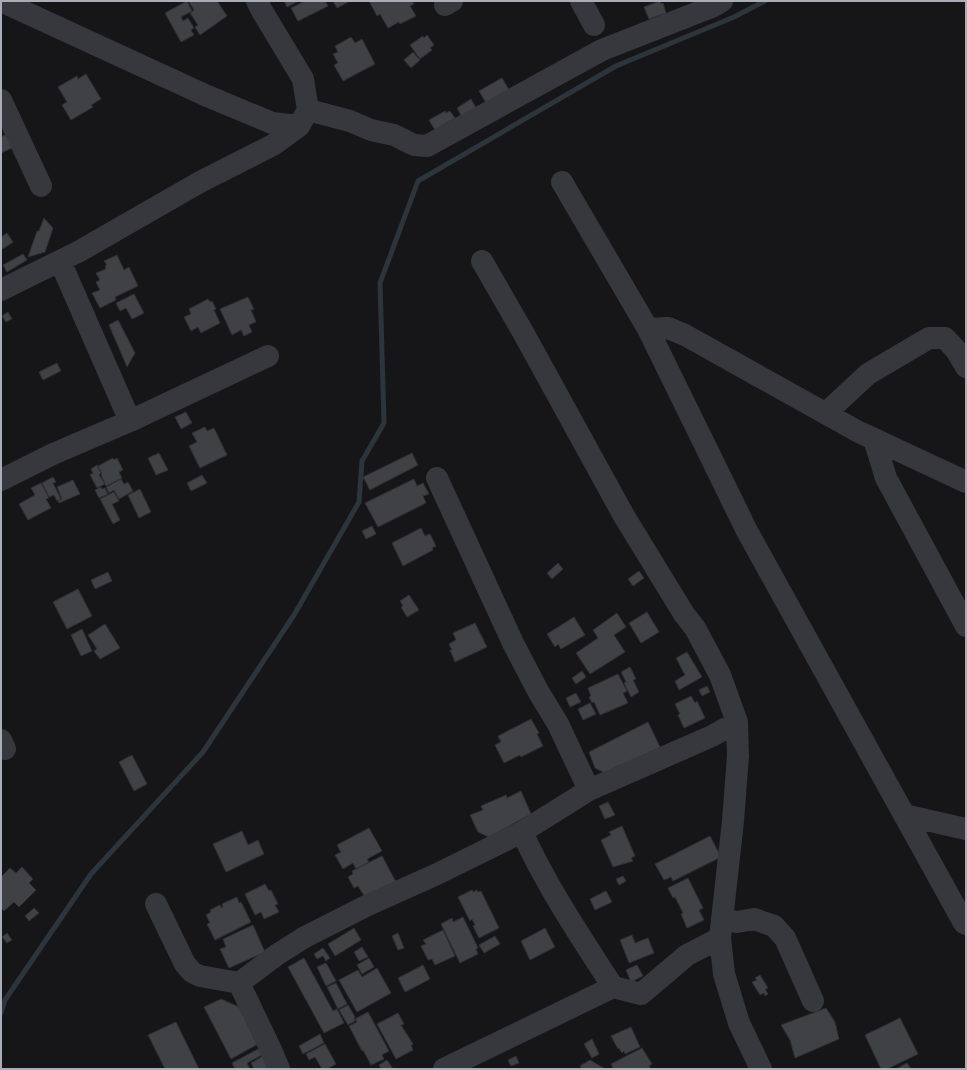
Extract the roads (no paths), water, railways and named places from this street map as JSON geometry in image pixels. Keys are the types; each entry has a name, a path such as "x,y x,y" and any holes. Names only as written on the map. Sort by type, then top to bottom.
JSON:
{"street":[{"path":"1,1 205,95 272,124 304,118 350,121 371,130 394,135 414,146 427,146 602,50 714,6 722,1"},
{"path":"257,1 303,79 304,118"},
{"path":"581,1 594,26"},
{"path":"1,100 41,186"},
{"path":"1,290 78,252 200,182 273,145 304,118"},
{"path":"562,182 648,329 747,531 964,923 966,924"},
{"path":"60,261 130,421"},
{"path":"482,261 624,516 684,614 695,628 720,675 737,722 738,756 733,821 721,929 724,974 739,1023 761,1069"},
{"path":"648,329 668,328 685,335 826,414 874,439 966,482"},
{"path":"826,414 868,374 929,338 945,338 956,350 966,367"},
{"path":"1,480 53,454 130,421 268,356"},
{"path":"874,439 886,478 966,626"},
{"path":"437,478 512,643 558,724 590,790"},
{"path":"156,904 185,964 192,972 200,976 239,983 278,954 305,937 368,905 435,875 522,832 590,790 712,736 737,722"},
{"path":"904,815 966,829"},
{"path":"522,832 536,863 554,894 613,987"},
{"path":"444,1069 613,987 641,994 687,955 721,929 737,922 754,919 774,926 785,938 813,1000"},
{"path":"239,983 279,1069"}],"waterway":[{"path":"1,1013 5,1000 91,874 203,752 294,615 359,502 362,461 384,423 380,283 418,181 616,66 734,17 765,1"}]}
